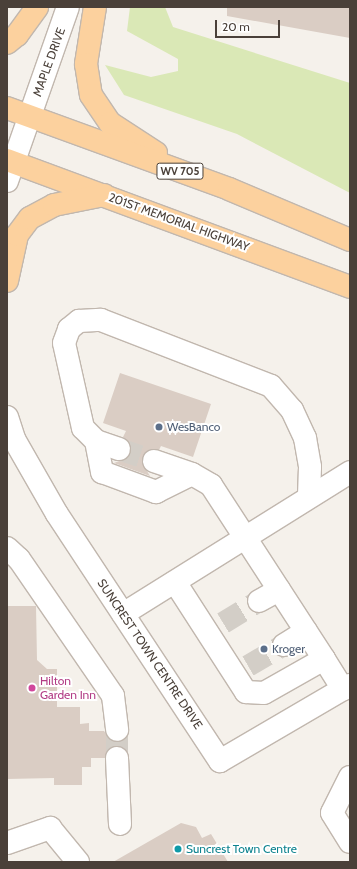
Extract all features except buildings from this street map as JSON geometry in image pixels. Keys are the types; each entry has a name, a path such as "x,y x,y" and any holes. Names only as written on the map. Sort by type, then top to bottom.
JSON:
{"main road":[{"path":"7,43 17,35 37,7"},
{"path":"96,7 86,64 91,94 110,123 160,155 229,189"},
{"name":"WV 705","path":"7,108 229,189 350,240"},
{"name":"201ST MEMORIAL HIGHWAY","path":"9,168 106,195 350,287"},
{"path":"7,281 17,235 30,218 54,205 106,195"}],"street":[{"name":"MAPLE DRIVE","path":"29,116 68,7"},
{"path":"9,168 29,116"},
{"path":"119,450 96,441 83,428 64,343 69,329 79,321 101,320 270,386 292,410 305,438 310,467 309,497"},
{"name":"SUNCREST TOWN CENTRE DRIVE","path":"7,417 14,439 57,514 220,761 347,687"},
{"path":"96,441 102,472 156,492 192,474"},
{"path":"154,461 192,474 215,489 247,536 279,590 324,659 347,687"},
{"path":"123,614 350,472"},
{"path":"7,548 19,559 113,696 117,730"},
{"path":"175,582 216,627 242,670 246,692 264,693 324,659"},
{"path":"259,601 279,590"},
{"path":"284,645 306,631"},
{"path":"117,758 120,824"},
{"path":"350,777 332,813 350,842"},
{"path":"7,843 50,828 78,862"}],"green space":[{"path":"130,7 165,7 173,27 350,83 350,193 237,134 124,95 105,65 151,77 178,71 178,59 127,31"}],"tunnel":[{"path":"119,449 154,461"},
{"path":"223,623 259,601"},
{"path":"248,666 284,645"},
{"path":"117,730 117,758"}],"place":[{"name":"WesBanco","path":"159,427"},
{"name":"Kroger","path":"264,649"},
{"name":"Hilton Garden Inn","path":"32,688"},
{"name":"Suncrest Town Centre","path":"178,849"}]}
